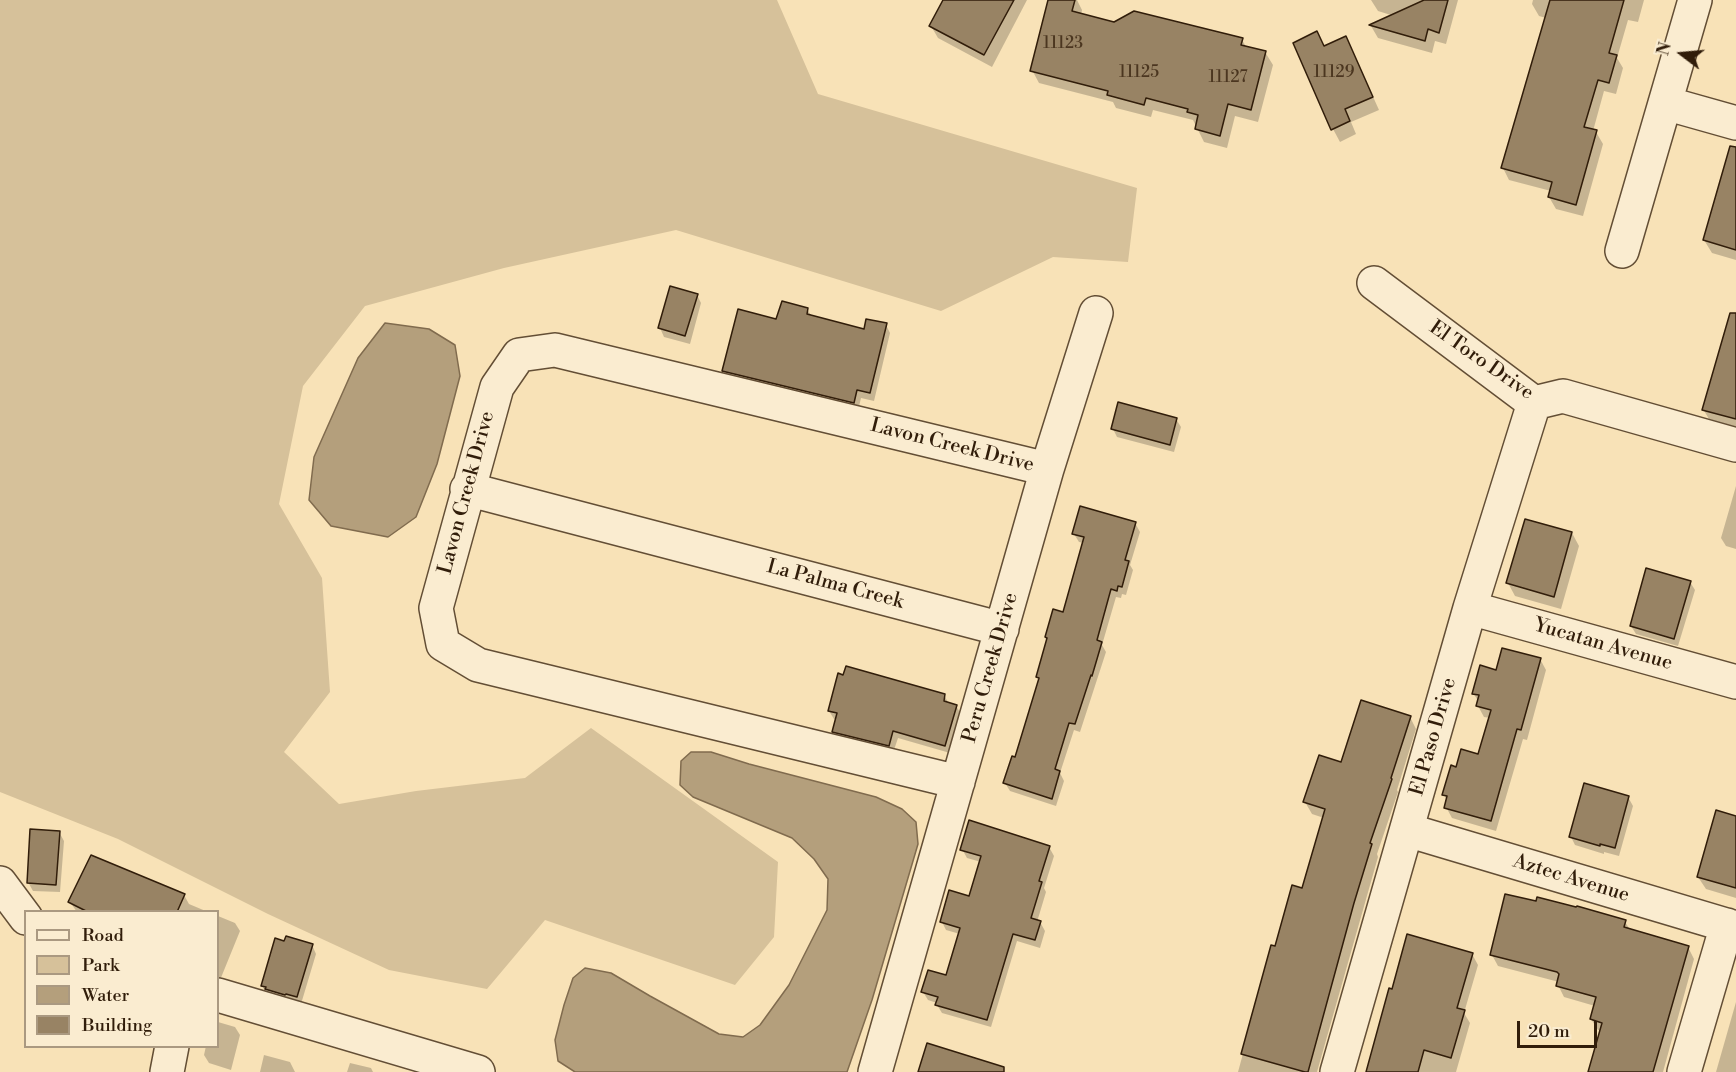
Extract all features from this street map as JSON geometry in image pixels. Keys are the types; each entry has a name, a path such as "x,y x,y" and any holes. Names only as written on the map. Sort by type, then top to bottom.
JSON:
{"street":[{"path":"1622,251 1695,0"},
{"path":"1665,104 1736,123"},
{"name":"El Toro Drive","path":"1374,284 1534,403 1563,396 1736,445"},
{"name":"Peru Creek Drive","path":"875,1072 1047,469 1096,313"},
{"name":"Lavon Creek Drive","path":"958,782 478,665 443,644 436,608 467,489 497,387 519,355 555,350 1047,469"},
{"name":"El Paso Drive","path":"1337,1072 1470,608 1534,403"},
{"name":"La Palma Creek","path":"467,489 1002,629"},
{"name":"Yucatan Avenue","path":"1470,608 1736,682"},
{"name":"Aztec Avenue","path":"1407,830 1731,926"},
{"path":"0,883 24,915"},
{"path":"1684,1072 1731,926"},
{"path":"219,995 478,1072"},
{"path":"167,1072 172,1048"}],"green space":[{"path":"0,0 777,0 818,94 1137,188 1128,262 1053,257 941,311 676,230 504,268 365,306 303,386 279,504 322,578 330,692 284,752 339,804 416,791 525,778 591,728 778,862 774,937 735,985 545,920 487,989 389,970 268,914 118,839 0,792"}],"water":[{"path":"385,323 429,329 455,345 460,376 437,464 416,517 388,537 331,526 309,500 314,457 358,358"},
{"path":"691,752 711,752 876,797 902,809 916,822 918,844 872,1000 847,1072 575,1072 558,1061 555,1040 564,1005 573,978 585,968 611,973 719,1034 743,1037 760,1025 789,985 827,910 828,879 814,859 792,838 693,797 680,785 681,761"}],"building":[{"path":"943,0 1014,0 984,55 929,26"},
{"path":"1048,0 1075,0 1072,11 1114,22 1134,11 1243,38 1241,45 1266,51 1251,110 1228,104 1220,136 1195,129 1198,115 1187,112 1188,109 1146,98 1144,105 1107,95 1108,91 1030,71"},
{"path":"1424,0 1448,0 1439,33 1428,29 1425,41 1369,25"},
{"path":"1550,0 1624,0 1609,53 1617,55 1609,83 1598,80 1584,127 1597,130 1576,205 1548,197 1552,182 1501,168"},
{"path":"1317,31 1324,46 1346,36 1373,97 1345,109 1350,121 1331,130 1293,43"},
{"path":"1730,146 1736,147 1736,250 1703,240"},
{"path":"670,286 698,294 685,336 658,328"},
{"path":"782,301 808,308 807,314 864,329 866,319 887,323 870,393 857,390 854,403 722,371 738,309 776,319"},
{"path":"1730,313 1736,313 1736,419 1702,410"},
{"path":"1118,402 1177,418 1170,445 1111,429"},
{"path":"1080,506 1136,522 1125,560 1129,561 1122,587 1118,586 1117,591 1111,589 1097,640 1102,642 1092,676 1075,724 1069,723 1055,769 1060,771 1052,799 1003,783 1012,756 1015,757 1039,678 1036,677 1053,609 1063,612 1084,537 1072,534"},
{"path":"1525,519 1572,532 1554,597 1506,583"},
{"path":"1646,568 1691,581 1674,639 1630,626"},
{"path":"1502,648 1541,658 1521,730 1517,729 1491,821 1444,808 1447,796 1442,795 1451,765 1456,767 1461,749 1478,754 1491,710 1476,706 1479,695 1472,694 1480,665 1496,670"},
{"path":"846,666 945,694 944,701 957,705 945,746 893,731 889,746 832,732 837,713 828,711 838,673 843,675"},
{"path":"1361,700 1411,716 1370,843 1372,844 1308,1072 1305,1072 1241,1054 1271,945 1275,946 1292,885 1302,888 1325,809 1303,802 1319,755 1341,762"},
{"path":"1584,783 1629,796 1615,848 1569,837"},
{"path":"1716,810 1736,816 1736,888 1697,877"},
{"path":"969,820 1050,846 1031,918 1041,921 1035,940 1013,934 987,1020 935,1005 938,997 921,992 928,970 946,975 960,928 940,922 949,890 969,896 981,856 960,850"},
{"path":"30,829 60,831 56,885 27,883"},
{"path":"91,855 185,894 178,910 84,910 68,902"},
{"path":"1505,894 1536,901 1537,897 1577,906 1626,920 1624,927 1689,946 1653,1072 1588,1072 1602,1023 1590,1019 1596,997 1556,986 1559,974 1557,972 1490,955"},
{"path":"1407,934 1473,953 1457,1008 1465,1010 1451,1058 1424,1050 1418,1072 1366,1072 1389,988 1392,989"},
{"path":"286,936 313,944 297,997 261,986 275,938 284,941"},
{"path":"927,1043 1004,1067 1004,1072 918,1072"}]}
